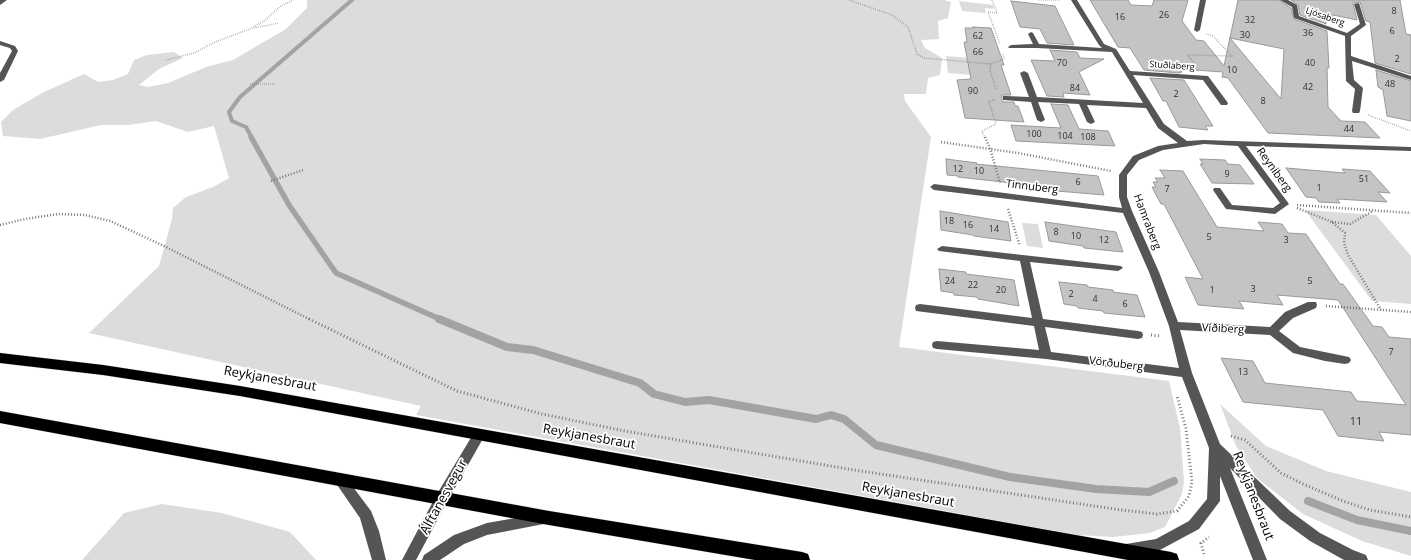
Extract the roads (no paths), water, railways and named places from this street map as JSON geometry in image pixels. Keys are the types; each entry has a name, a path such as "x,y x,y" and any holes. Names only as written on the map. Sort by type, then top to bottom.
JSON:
{"highway":[{"name":"Reykjanesbraut","path":"0,358 103,370 194,383 1123,550 1171,560"},
{"path":"0,417 550,518 802,560"}],"street":[{"path":"0,3 4,0"},
{"path":"1074,0 1102,45 1114,50 1161,126 1185,144 1204,142 1411,149"},
{"path":"1197,30 1203,0"},
{"name":"Ljósaberg","path":"1283,0 1295,6 1296,17 1348,35"},
{"name":"Ljósaberg","path":"1348,35 1363,25 1357,4"},
{"path":"1031,34 1037,46"},
{"name":"Ljósaberg","path":"1348,35 1350,81 1359,88 1356,111"},
{"path":"0,43 13,47 15,50 0,80"},
{"path":"1011,47 1037,46 1114,50"},
{"path":"1348,57 1411,78"},
{"path":"1024,73 1041,120"},
{"name":"Stuðlaberg","path":"1129,73 1205,78 1224,103"},
{"path":"1003,98 1150,106"},
{"path":"1082,102 1091,122"},
{"name":"Hamraberg","path":"1185,144 1161,148 1136,158 1123,175 1123,197 1127,211 1154,272 1174,326 1186,373 1215,445"},
{"name":"Reyniberg","path":"1217,190 1229,207 1275,210 1285,204 1240,144"},
{"name":"Tinnuberg","path":"934,187 1127,211"},
{"path":"942,249 1118,268"},
{"path":"1024,258 1040,323 1046,356"},
{"path":"1312,305 1289,315 1272,331 1297,350 1345,360"},
{"path":"920,308 1138,334"},
{"name":"Víðiberg","path":"1174,326 1272,331"},
{"name":"Vörðuberg","path":"937,344 1186,373"},
{"name":"Álftanesvegur","path":"409,560 442,498 479,435"},
{"path":"1123,550 1158,545 1194,525 1213,501 1215,445"},
{"path":"1215,445 1285,515 1315,537 1348,555 1361,560"},
{"name":"Reykjanesbraut","path":"1215,445 1260,560"},
{"path":"339,479 366,515 372,531 379,560"},
{"path":"429,560 459,539 487,529 550,518"}],"waterway":[{"path":"252,138 246,127 232,121 229,112 240,97 352,0"},
{"path":"251,137 289,205 336,273 442,320"},
{"path":"439,319 507,347 533,350 640,383 654,394 685,402 709,400 816,419 831,415 844,419 876,445 1010,477 1096,489 1149,492 1174,481"},
{"path":"1308,501 1357,520 1411,531"}]}
